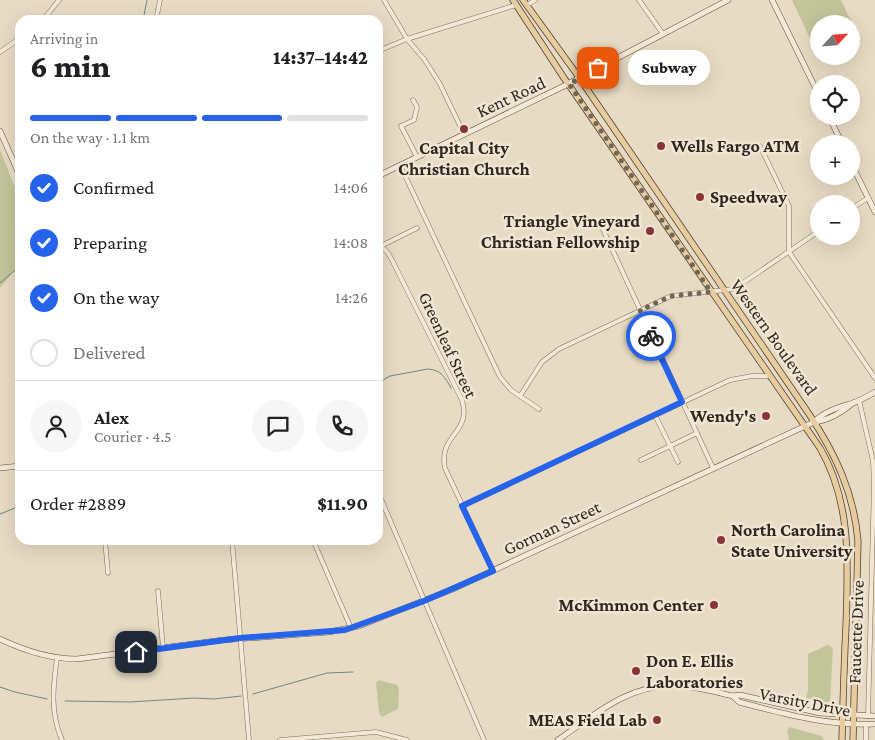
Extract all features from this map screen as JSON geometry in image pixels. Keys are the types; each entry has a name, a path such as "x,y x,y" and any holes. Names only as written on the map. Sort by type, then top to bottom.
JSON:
{"main road":[{"name":"Western Boulevard","path":"515,2 574,81 724,291 833,452 842,472 856,524 858,555 853,740"},
{"name":"Western Boulevard","path":"525,2 711,292 820,448 830,469 841,501 848,558 842,740"}],"street":[{"path":"47,15 59,0"},
{"path":"157,15 160,0"},
{"path":"384,0 406,39 424,59 440,84 464,134"},
{"path":"525,2 535,0"},
{"path":"639,0 663,34"},
{"name":"Kent Road","path":"383,174 574,81 728,0"},
{"path":"772,0 810,78"},
{"path":"383,49 406,39 515,2"},
{"path":"0,52 15,42"},
{"path":"413,100 417,107 414,120 401,126 416,157"},
{"path":"0,130 15,164"},
{"path":"760,146 789,206 789,252 875,378"},
{"path":"400,165 498,374 505,384 539,408"},
{"path":"860,182 875,212"},
{"path":"860,203 868,198"},
{"path":"601,225 713,468"},
{"path":"383,243 418,228"},
{"path":"520,396 539,366 550,355 565,346 671,296 724,291 735,288 810,237"},
{"name":"Greenleaf Street","path":"383,250 392,260 462,400 464,419 445,447 443,458 445,468 493,571"},
{"path":"462,506 730,380 752,376 770,376"},
{"name":"Gorman Street","path":"0,639 36,654 56,658 85,659 240,638 329,632 351,628 424,601 493,571 804,426 821,421 875,392"},
{"name":"Faucette Drive","path":"859,400 873,461 874,485 868,716"},
{"path":"655,414 678,462"},
{"path":"641,460 697,433"},
{"path":"0,468 15,466"},
{"path":"383,504 483,740"},
{"path":"105,545 108,573"},
{"path":"232,545 249,740"},
{"path":"315,545 351,628"},
{"path":"158,591 163,648"},
{"path":"56,658 53,705 62,740"},
{"name":"Varsity Drive","path":"558,740 612,702 652,687 683,686 734,696 740,695 820,713 875,716"},
{"name":"Varsity Drive","path":"734,696 739,702 822,723 854,726 875,724"},
{"path":"866,725 866,740"},
{"path":"280,740 376,732 407,740"}],"green space":[{"path":"792,0 841,0 848,15 810,15 810,39"},
{"path":"0,150 15,188 15,269 0,288"},
{"path":"828,645 833,648 830,701 824,704 807,700 806,698 808,691 808,654"},
{"path":"379,680 397,685 399,689 398,709 382,717 379,713 376,683"},
{"path":"789,727 821,736 824,740 789,740 787,732"}],"waterway":[{"path":"144,15 147,0"},
{"path":"0,283 15,270"},
{"path":"383,380 390,376 428,369 442,375 451,388"},
{"path":"0,514 15,508"},
{"path":"253,694 327,673 353,672"},
{"path":"0,687 47,699"},
{"path":"65,701 130,702 194,698 214,699 241,696"}],"way so far":[{"path":"598,68 569,84 711,292 671,296 640,310 651,336"}],"place":[{"name":"Subway","path":"598,68"},
{"name":"Capital City Christian Church","path":"464,129"},
{"name":"Wells Fargo ATM","path":"661,146"},
{"name":"Speedway","path":"700,197"},
{"name":"Triangle Vineyard Christian Fellowship","path":"650,231"},
{"name":"Wendy's","path":"766,416"},
{"name":"North Carolina State University","path":"721,540"},
{"name":"McKimmon Center","path":"714,605"},
{"name":"Don E. Ellis Laboratories","path":"636,671"},
{"name":"MEAS Field Lab","path":"657,720"}],"route":[{"path":"136,652 256,636 345,630 424,601 493,571 462,506 682,402 651,336"}]}
